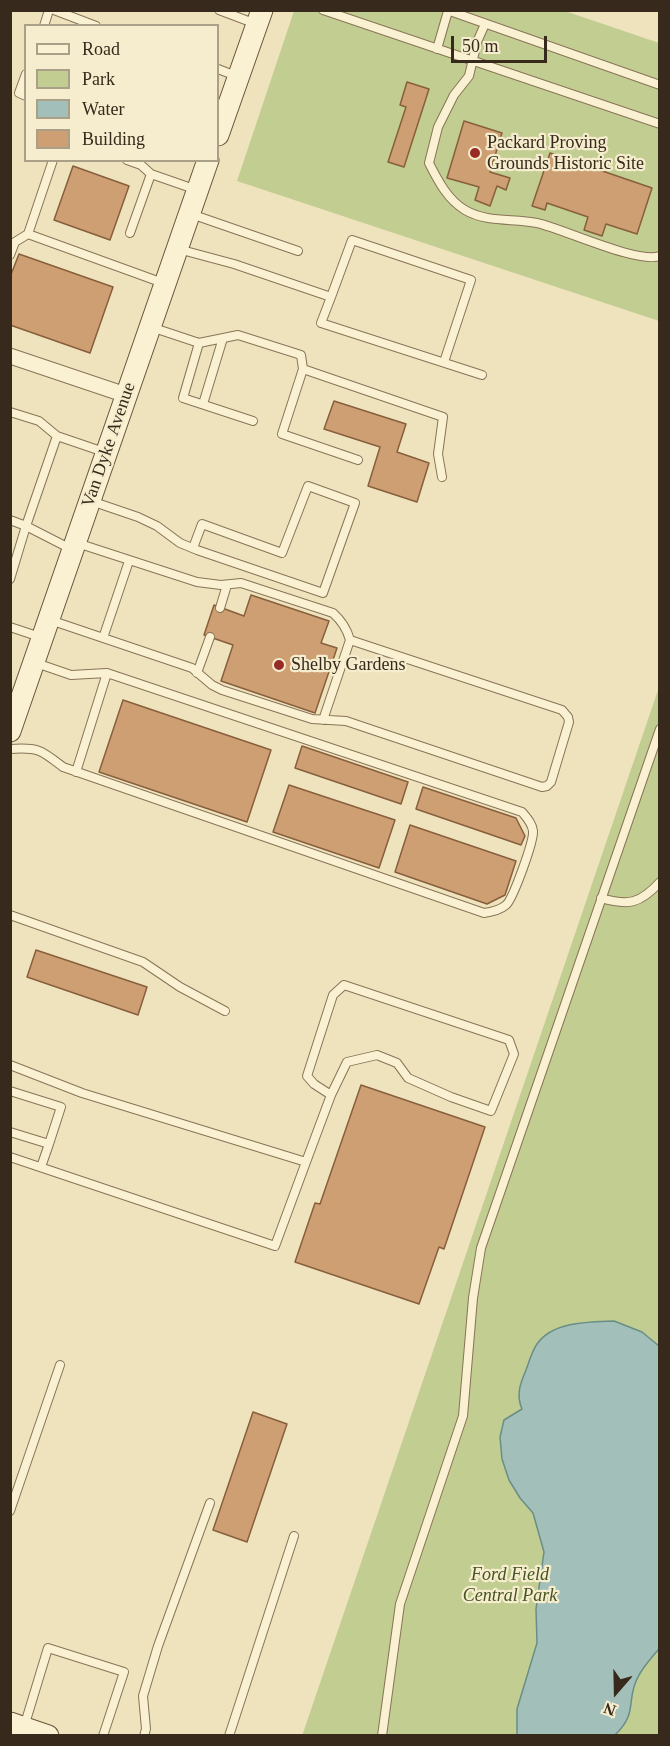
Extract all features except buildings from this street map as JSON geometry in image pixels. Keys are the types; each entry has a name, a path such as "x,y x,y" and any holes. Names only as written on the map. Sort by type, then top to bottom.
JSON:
{"main road":[{"path":"219,132 259,17"},
{"name":"Van Dyke Avenue","path":"10,731 16,700 46,629 207,162"},
{"path":"17,1725 48,1736"}],"street":[{"path":"10,356 126,395"}],"lane":[{"path":"45,24 52,10 90,24"},
{"path":"219,10 259,17"},
{"path":"323,10 660,124"},
{"path":"437,49 448,11 660,85"},
{"path":"485,24 477,42 469,76 445,110 438,127 429,164 448,196 464,210 479,216 538,224 636,255 654,258 660,256"},
{"path":"219,69 238,76"},
{"path":"24,79 18,93 24,95"},
{"path":"10,255 15,242 27,234 52,162"},
{"path":"133,162 141,165 151,174 198,191"},
{"path":"130,233 151,174"},
{"path":"189,214 298,251"},
{"path":"27,234 164,284"},
{"path":"444,362 471,280 352,240 321,322 482,375"},
{"path":"177,248 234,264 331,297"},
{"path":"149,327 199,343 238,334 301,355 303,369 282,434 358,460"},
{"path":"203,404 223,338"},
{"path":"199,343 183,398 253,421"},
{"path":"303,369 443,417 438,454 442,477"},
{"path":"10,412 39,421 57,436 106,453"},
{"path":"10,579 57,436"},
{"path":"90,501 138,517 157,526 180,543 194,548 323,593 355,503 308,486 282,553 202,524 194,548"},
{"path":"10,520 74,546 197,582 227,585 241,583 333,613 340,620 350,640 562,710 569,722 551,782 542,787 346,722 312,719 222,690 212,685 192,668 103,638 46,629 10,627"},
{"path":"103,638 129,561"},
{"path":"220,608 227,585"},
{"path":"197,673 210,637"},
{"path":"323,720 350,640"},
{"path":"10,749 29,747 41,750 63,767 76,772 484,913 494,912 506,906 513,897 534,833 530,821 522,812 107,673 90,672 71,675 34,662"},
{"path":"76,772 107,673"},
{"path":"382,1736 400,1604 463,1416 473,1298 481,1248 602,897 656,750 660,729"},
{"path":"602,897 620,904 633,902 652,891 660,882"},
{"path":"10,915 143,962 180,987 225,1011"},
{"path":"10,1157 275,1246 331,1095 347,1062 377,1055 397,1063 408,1078 491,1111 514,1054 509,1040 344,986 333,995 307,1076 314,1084 331,1095"},
{"path":"10,1065 82,1093 306,1162"},
{"path":"10,1091 61,1107 41,1167"},
{"path":"10,1132 49,1144"},
{"path":"10,1511 60,1365"},
{"path":"144,1736 146,1729 143,1696 158,1646 210,1503"},
{"path":"229,1736 294,1536"},
{"path":"17,1725 48,1648 124,1672 103,1736"}],"green space":[{"name":"Packard Proving Grounds Historic Site","path":"294,11 565,11 659,43 659,321 237,181"},
{"name":"Ford Field Central Park","path":"659,687 659,1735 302,1736"}],"water":[{"path":"614,1321 642,1332 659,1346 659,1649 639,1675 627,1720 615,1735 517,1735 517,1709 537,1643 536,1609 544,1552 533,1513 509,1480 502,1459 500,1437 504,1420 522,1409 519,1399 521,1385 534,1350 544,1336 572,1324"}],"place":[{"name":"Packard Proving Grounds Historic Site","path":"475,153"},
{"name":"Shelby Gardens","path":"279,665"}]}
